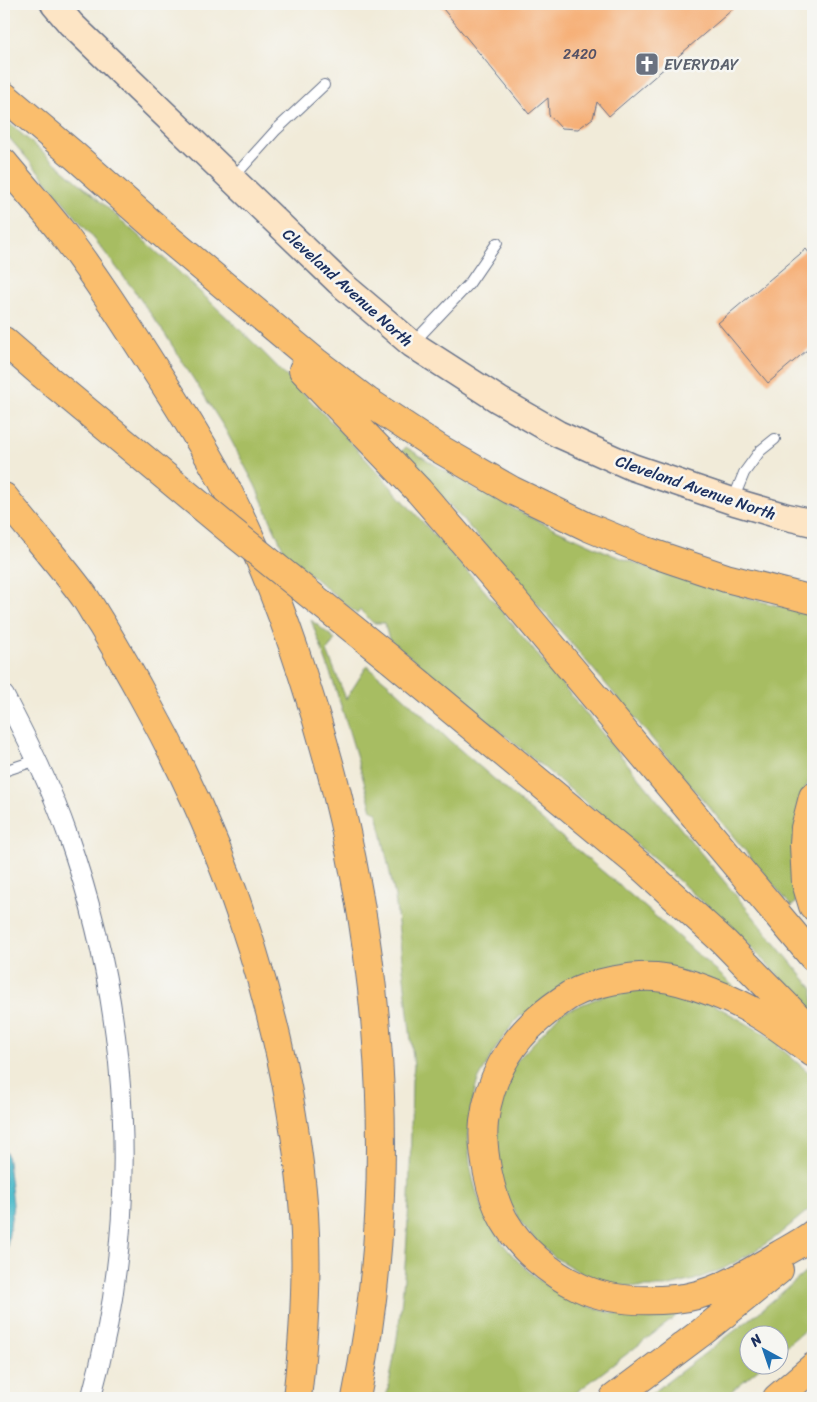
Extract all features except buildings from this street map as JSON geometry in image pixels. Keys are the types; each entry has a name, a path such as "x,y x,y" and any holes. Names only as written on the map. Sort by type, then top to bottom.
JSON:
{"highway":[{"path":"4,96 171,241 317,363 367,401 438,448 511,490 588,527 646,551 726,578 813,600"},
{"path":"4,164 58,228 111,300 196,434 253,544 294,647 318,719 338,792 354,866 367,941 375,1017 379,1083 380,1169 377,1245 370,1320 356,1398"},
{"path":"171,241 322,389 419,491 511,597 813,958"},
{"path":"4,341 230,530 389,658 644,869 724,942 813,1033"},
{"path":"4,497 84,597 130,671 166,737 196,800 246,930 266,997 282,1065 297,1148 304,1214 306,1279 303,1345 297,1398"},
{"path":"813,797 805,828 804,845 806,883 813,906"},
{"path":"813,1053 763,1016 693,985 656,977 632,978 601,984 572,994 549,1009 526,1030 507,1054 494,1080 484,1123 485,1159 492,1190 504,1220 529,1252 551,1270 580,1287 610,1297 644,1301 676,1299 705,1293 760,1267 813,1234"},
{"path":"614,1398 702,1332 813,1242"},
{"path":"777,1398 813,1367"}],"street":[{"name":"Cleveland Avenue North","path":"54,4 70,24 339,282 412,344 499,400 558,434 632,468 733,501 813,523"},
{"path":"4,695 37,760 68,835 90,905 105,967 116,1030 122,1103 124,1167 120,1232 112,1304 91,1398"}],"lane":[{"path":"232,179 276,130 324,85"},
{"path":"412,344 469,284 498,243"},
{"path":"733,501 744,473 760,451 775,438"},
{"path":"4,771 37,760"}],"green space":[{"path":"4,119 91,193 179,272 258,347 344,435 485,591 813,989 813,1012 735,931 660,864 389,639 384,623 373,623 360,610 357,614 285,553 255,485 225,429 165,334 100,246 4,132"},
{"path":"406,447 476,490 613,555 680,579 813,614 813,773 805,789 792,862 796,903 791,906 551,619 401,452"},
{"path":"311,620 335,639 327,651 346,699 367,666 397,691 450,741 645,907 742,994 686,973 520,1016 497,1046 478,1081 470,1120 469,1156 476,1190 489,1222 508,1250 533,1275 562,1294 597,1309 634,1316 659,1316 673,1312 677,1314 569,1398 386,1398 394,1359 404,1280 414,1067 395,897 377,812 372,810 344,714"},
{"path":"662,989 713,1004 780,1043 778,1046 813,1076 813,1206 776,1237 723,1269 694,1280 665,1287 614,1285 586,1276 554,1257 538,1243 522,1224 507,1199 499,1178 496,1110 513,1065 561,1013 615,991"},
{"path":"813,1266 813,1323 790,1343 790,1324 744,1324"},
{"path":"740,1327 740,1374 752,1374 723,1398 646,1398"}],"water":[{"path":"4,1150 7,1154 13,1204 4,1269"}],"place":[{"name":"EVERYDAY","path":"647,64"}]}
